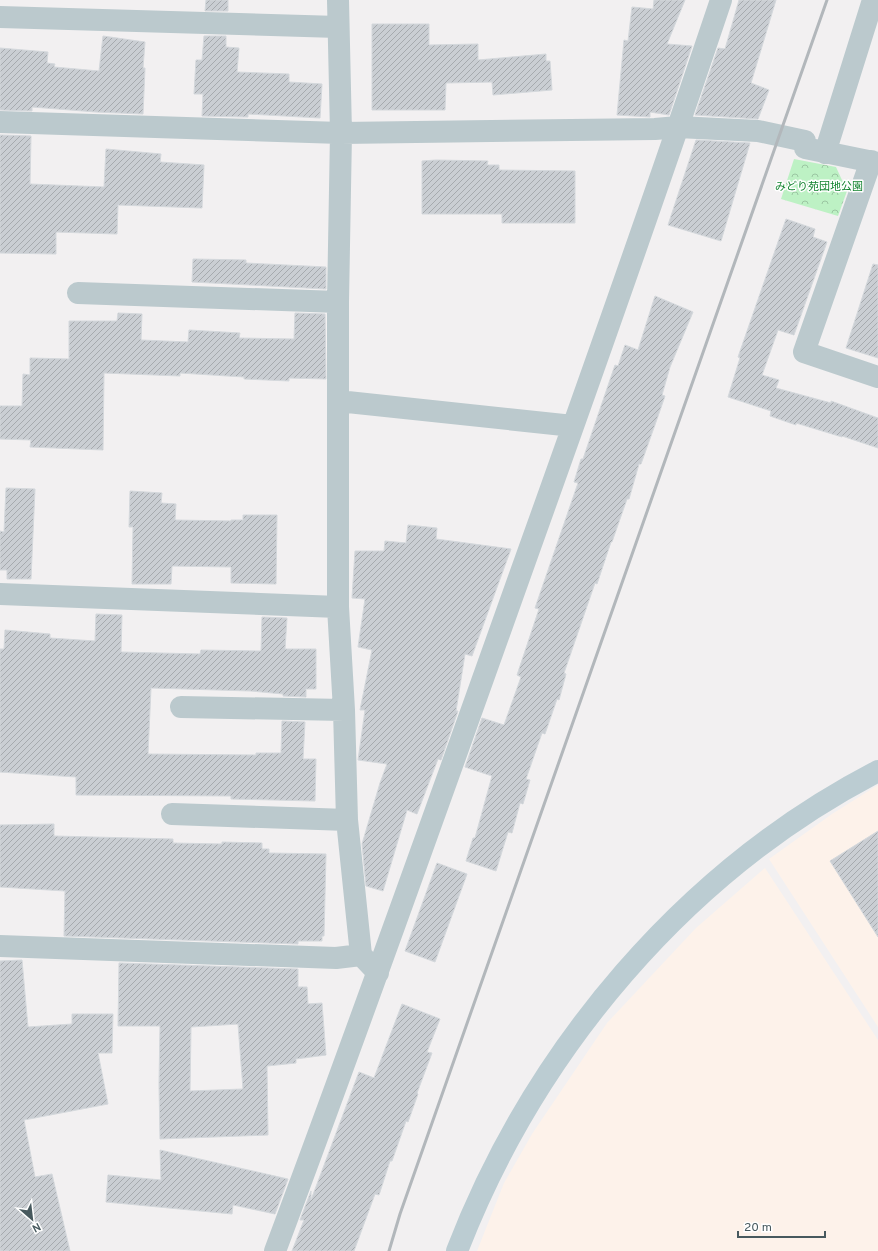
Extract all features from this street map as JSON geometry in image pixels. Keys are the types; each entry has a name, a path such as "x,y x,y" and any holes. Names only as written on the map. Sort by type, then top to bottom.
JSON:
{"street":[{"path":"338,0 341,133 338,302 338,607 344,710 347,820 361,955 378,972"},
{"path":"275,1251 378,972 573,426 678,128 721,0"},
{"path":"825,153 874,0"},
{"path":"0,17 338,27"},
{"path":"0,122 341,133 678,128 758,131 805,141 805,148 875,162 804,352 878,377"},
{"path":"78,293 338,302"},
{"path":"338,401 573,426"},
{"path":"0,594 338,607"},
{"path":"181,707 344,710"},
{"path":"457,1251 478,1201 524,1111 576,1033 606,994 646,949 690,905 735,864 777,832 823,801 878,771"},
{"path":"172,814 347,820"},
{"path":"0,946 336,958 361,955"}],"shaded area":[{"path":"878,785 878,1027 769,859 832,814"},
{"path":"765,868 878,1040 878,1251 477,1251 504,1183 532,1134 607,1023 696,928"}],"green space":[{"name":"みどり苑団地公園","path":"794,159 836,167 847,191 838,216 781,199"}],"building":[{"path":"206,0 228,0 228,11 205,11"},
{"path":"654,0 685,0 667,44 692,46 669,115 650,112 650,117 617,115 624,40 628,41 632,7 653,9"},
{"path":"739,0 776,0 751,83 769,90 758,119 695,115 718,48 725,49"},
{"path":"372,24 429,24 429,45 478,44 478,60 546,54 546,61 550,61 552,90 493,95 492,82 446,83 445,110 372,110"},
{"path":"103,36 145,42 143,68 145,68 143,114 32,107 32,111 0,110 0,48 48,52 47,63 55,64 54,67 99,71"},
{"path":"204,36 226,36 226,47 239,48 237,72 289,74 289,82 322,84 320,118 248,114 248,117 202,116 203,94 194,94 196,60 202,60"},
{"path":"0,135 31,136 30,184 104,187 106,149 161,154 160,162 204,165 202,208 118,205 117,234 56,232 56,254 0,253"},
{"path":"696,140 750,143 721,241 668,225"},
{"path":"422,161 488,161 487,165 499,165 499,170 575,171 575,223 502,223 502,214 422,214"},
{"path":"786,219 815,229 813,237 827,242 794,335 778,330 762,375 779,380 776,388 831,403 831,401 878,418 878,448 796,423 796,425 770,416 771,411 728,397 740,358 738,357"},
{"path":"193,259 246,260 246,263 326,267 326,289 192,282"},
{"path":"873,264 878,265 878,358 846,348"},
{"path":"655,296 693,312 670,367 662,395 665,396 641,464 639,464 629,499 627,499 597,584 595,583 564,673 566,674 559,700 557,699 545,734 542,733 526,779 530,780 523,804 520,803 512,833 508,832 496,871 466,861 473,838 475,838 492,776 465,767 482,718 504,725 521,677 517,675 539,609 535,608 578,483 574,482 581,459 583,459 615,365 618,366 625,345 638,350"},
{"path":"118,313 142,314 141,340 188,342 189,330 240,333 239,338 294,339 295,313 325,314 326,379 289,378 289,381 244,379 244,377 180,373 180,376 104,373 103,450 30,447 31,440 0,439 0,406 22,406 23,374 30,375 30,358 69,359 69,321 117,321"},
{"path":"6,488 35,489 31,579 7,579 7,570 0,570 0,531 4,532"},
{"path":"130,491 162,493 161,503 176,504 175,520 231,521 243,520 243,515 277,515 276,584 231,583 231,567 172,566 171,584 132,584 133,527 129,527"},
{"path":"408,525 437,528 436,539 511,549 472,656 465,654 456,711 458,711 441,760 438,759 417,814 407,810 383,891 366,886 362,844 387,764 358,760 365,710 360,710 372,650 358,647 365,599 352,598 355,551 384,551 385,541 406,543"},
{"path":"96,614 122,615 121,652 200,654 201,650 261,651 262,617 287,618 285,649 316,649 316,689 306,689 306,697 283,696 283,694 251,691 151,688 148,754 256,755 256,753 281,753 282,721 305,722 303,759 316,759 315,801 231,799 231,796 76,795 76,777 0,772 0,649 4,649 5,630 50,634 50,638 95,641"},
{"path":"54,824 54,836 173,839 173,843 262,843 262,849 269,849 269,853 326,854 324,936 322,936 322,941 298,941 298,944 64,936 65,891 0,887 0,825"},
{"path":"878,831 878,937 830,861"},
{"path":"437,863 467,874 435,962 405,951"},
{"path":"22,960 28,1027 72,1024 72,1014 113,1014 112,1053 98,1053 108,1104 24,1120 35,1177 52,1174 70,1251 0,1251 0,961"},
{"path":"119,963 298,969 298,987 307,987 308,1004 322,1003 326,1055 296,1059 296,1063 267,1066 268,1135 160,1139 160,1026 118,1026","holes":["238,1024 243,1089 190,1091 191,1027"]},
{"path":"402,1004 440,1019 427,1052 432,1053 417,1093 418,1094 408,1122 406,1121 392,1161 390,1161 379,1195 375,1194 354,1251 292,1251 304,1220 300,1220 311,1191 311,1200 359,1072 374,1078"},
{"path":"160,1150 288,1179 275,1214 233,1205 232,1214 106,1202 108,1175 161,1180"}],"railway":[{"path":"389,1251 400,1214 827,0"}]}
